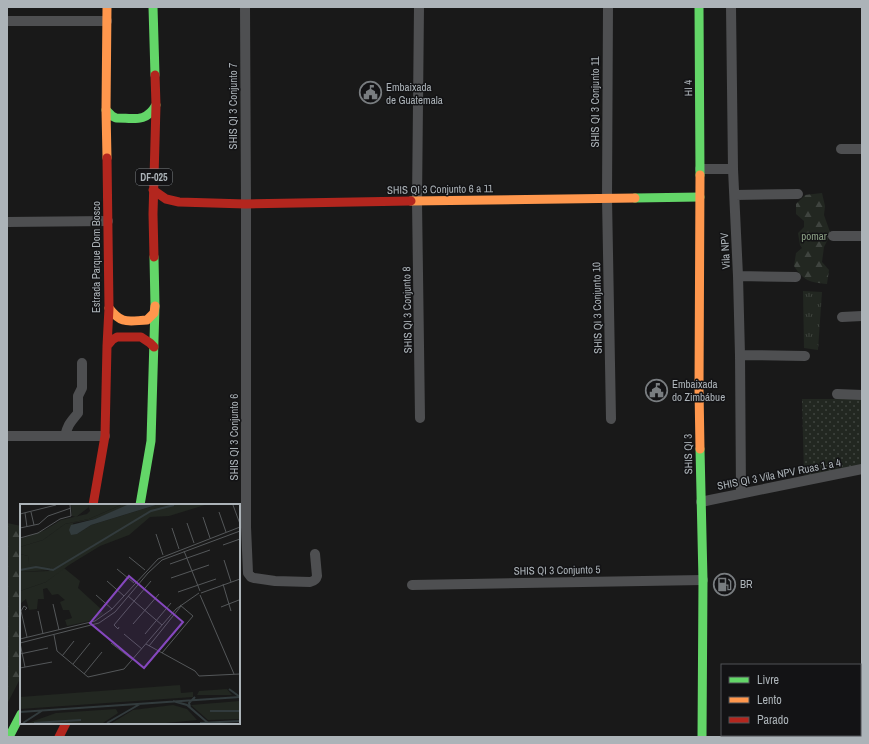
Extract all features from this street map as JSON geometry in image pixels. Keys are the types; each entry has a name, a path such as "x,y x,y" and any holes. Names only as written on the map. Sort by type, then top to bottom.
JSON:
{"street":[{"name":"Estrada Parque Dom Bosco","path":"92,504 105,436 109,308 106,137 107,7"},
{"name":"DF-025","path":"140,504 151,441 155,306 153,190 156,105 152,7"},
{"name":"SHIS QI 3 Conjunto 7","path":"245,7 246,204"},
{"name":"SHIS QI 3 Conjunto 8","path":"419,7 418,201 420,418"},
{"name":"SHIS QI 3 Conjunto 11","path":"607,198 608,7"},
{"name":"HI 4","path":"699,7 700,170"},
{"name":"Vila NPV","path":"731,7 733,169 740,354 741,494"},
{"path":"7,21 107,21"},
{"path":"106,110 116,118 143,118 151,113 156,105"},
{"path":"106,137 117,129"},
{"path":"144,129 155,138"},
{"path":"841,149 862,149"},
{"path":"700,170 733,169"},
{"name":"SHIS QI 3","path":"700,170 699,389 703,580 702,737"},
{"name":"SHIS QI 3 Conjunto 6 a 11","path":"153,190 166,199 180,202 246,204 700,197"},
{"path":"735,196 798,194"},
{"name":"SHIS QI 3 Conjunto 10","path":"607,198 611,418"},
{"name":"SHIS QI 3 Conjunto 6 a 11","path":"153,214 163,208 180,202"},
{"name":"SHIS QI 3 Conjunto 6","path":"246,204 246,527 248,573 254,578 275,581 310,582 317,578 315,554"},
{"path":"7,222 108,221"},
{"path":"833,236 862,236"},
{"path":"738,276 796,277"},
{"path":"109,308 113,314 121,320 126,321 147,320 154,313 155,306"},
{"path":"842,317 862,316"},
{"path":"107,346 117,337 141,336 154,348"},
{"path":"740,354 805,356"},
{"path":"65,436 67,427 78,413 78,396 82,388 82,363"},
{"path":"837,394 862,395"},
{"path":"7,436 105,436"},
{"name":"SHIS QI 3 Vila NPV Ruas 1 a 4","path":"701,502 862,469"},
{"name":"SHIS QI 3 Conjunto 5","path":"412,584 703,580"},
{"path":"9,737 20,716"},
{"path":"59,737 66,724"}],"green space":[{"name":"pomar","path":"822,193 825,206 824,215 830,232 824,247 822,262 829,270 827,284 804,278 794,266 796,253 802,248 798,233 804,227 804,221 796,214 796,204 805,195"},
{"path":"803,291 822,292 818,350 804,348"},
{"path":"802,399 862,399 862,465 804,476"},
{"path":"7,523 20,526 20,679 7,704"}],"traffic: fast":[{"path":"153,7 155,75"},
{"path":"699,7 700,175"},
{"path":"106,110 116,118 134,119 148,115 156,105"},
{"path":"635,198 700,197"},
{"path":"140,504 151,441 155,306 154,257"},
{"path":"700,449 703,580 702,737"},
{"path":"9,737 20,716"}],"traffic: slow":[{"path":"107,7 107,158"},
{"path":"700,175 700,449"},
{"path":"411,201 635,198"},
{"path":"109,308 122,320 135,321 147,320 154,313 155,306"}],"traffic: jam":[{"path":"154,257 153,214 156,105 155,75"},
{"path":"93,504 105,436 109,308 107,158"},
{"path":"153,190 166,199 179,202 246,204 411,201"},
{"path":"107,346 117,337 141,337 154,347"},
{"path":"59,737 66,724"}],"place":[{"name":"Embaixada de Guatemala","path":"371,93"},
{"name":"Embaixada do Zimbábue","path":"656,390"},
{"name":"BR","path":"724,584"}]}
